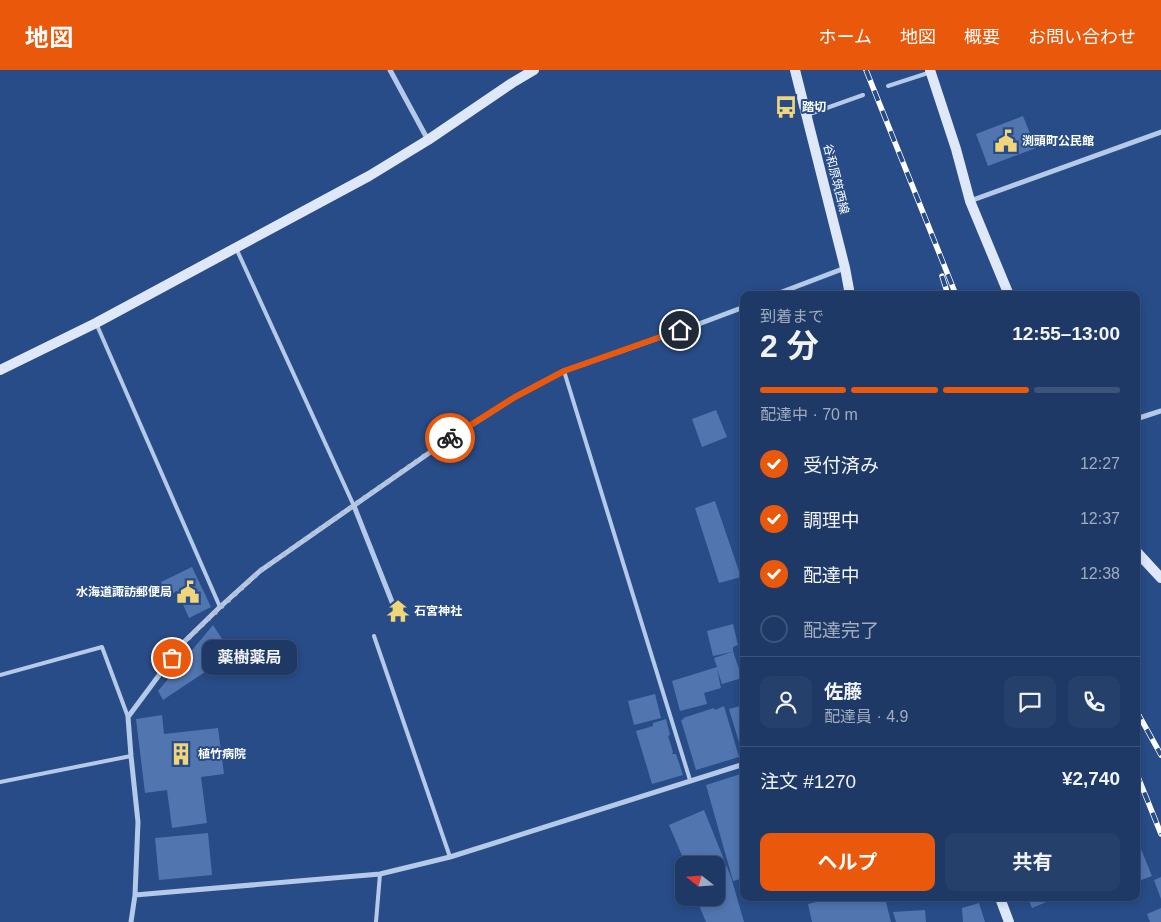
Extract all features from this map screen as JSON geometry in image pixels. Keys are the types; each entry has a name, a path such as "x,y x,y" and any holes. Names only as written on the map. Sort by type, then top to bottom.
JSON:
{"street":[{"path":"390,70 428,140"},
{"path":"0,370 96,323 370,176 534,70"},
{"name":"谷和原筑西線","path":"795,70 849,291"},
{"path":"930,71 956,149 970,201 1007,291"},
{"path":"970,201 1161,132"},
{"path":"785,291 845,268"},
{"path":"131,922 135,894 138,822 128,717 183,643 260,571 457,433 515,397 564,371 740,308"},
{"path":"1140,418 1161,411"},
{"path":"354,506 394,607"},
{"path":"1140,555 1161,578"},
{"path":"135,894 380,874 450,858 740,765"},
{"path":"1001,901 1009,922"}],"lane":[{"path":"888,86 930,71"},
{"path":"807,115 862,96"},
{"path":"236,248 354,506"},
{"path":"96,323 220,607"},
{"path":"564,371 690,780"},
{"path":"374,636 450,858"},
{"path":"0,675 102,647 128,717"},
{"path":"0,782 131,756"},
{"path":"376,922 380,874"}],"building":[{"name":"渕頭町公民館","path":"1023,116 1036,148 988,166 976,134"},
{"path":"716,410 727,437 702,447 692,419"},
{"path":"715,501 740,577 719,583 695,508"},
{"path":"192,567 211,607 189,618 177,591 168,596 161,582"},
{"path":"733,624 738,645 733,647 733,651 740,672 740,679 722,684 717,669 721,688 704,693 707,704 680,711 672,681 717,667 714,658 732,652 713,656 707,631"},
{"path":"213,625 232,654 163,700 158,691"},
{"path":"655,694 661,718 634,725 628,701"},
{"path":"724,706 739,757 696,770 681,720"},
{"path":"740,706 740,746 729,709"},
{"name":"植竹病院","path":"162,715 164,734 218,728 224,774 201,777 207,823 172,828 167,790 145,793 136,719"},
{"path":"666,719 672,754 676,754 683,775 652,784 636,731 653,726 653,723"},
{"path":"740,774 740,879 733,881 706,785"},
{"path":"704,810 723,856 682,856 669,825"},
{"path":"208,833 212,875 159,880 155,838"},
{"path":"1140,847 1152,876 1140,880"},
{"path":"725,862 744,922 706,922 699,906 725,906"},
{"path":"1161,877 1161,899 1154,880"},
{"path":"820,901 886,901 891,922 812,922 808,904"},
{"path":"1029,901 1049,901 1032,908"},
{"path":"979,903 985,922 963,922 962,908"},
{"path":"1161,908 1161,922 1150,922 1147,914"},
{"path":"925,910 926,922 896,922 893,912"}],"railway":[{"path":"866,70 954,291"},
{"path":"942,276 947,291"},
{"path":"1140,717 1161,755"},
{"path":"1140,782 1161,834"}],"way so far":[{"path":"172,658 183,643 260,571 450,438"}],"place":[{"name":"踏切","path":"786,107"},
{"name":"渕頭町公民館","path":"1006,141"},
{"name":"水海道諏訪郵便局","path":"188,592"},
{"name":"石宮神社","path":"398,611"},
{"name":"薬樹薬局","path":"172,658"},
{"name":"植竹病院","path":"181,754"}],"route":[{"path":"450,438 515,397 564,371 680,330"}]}
